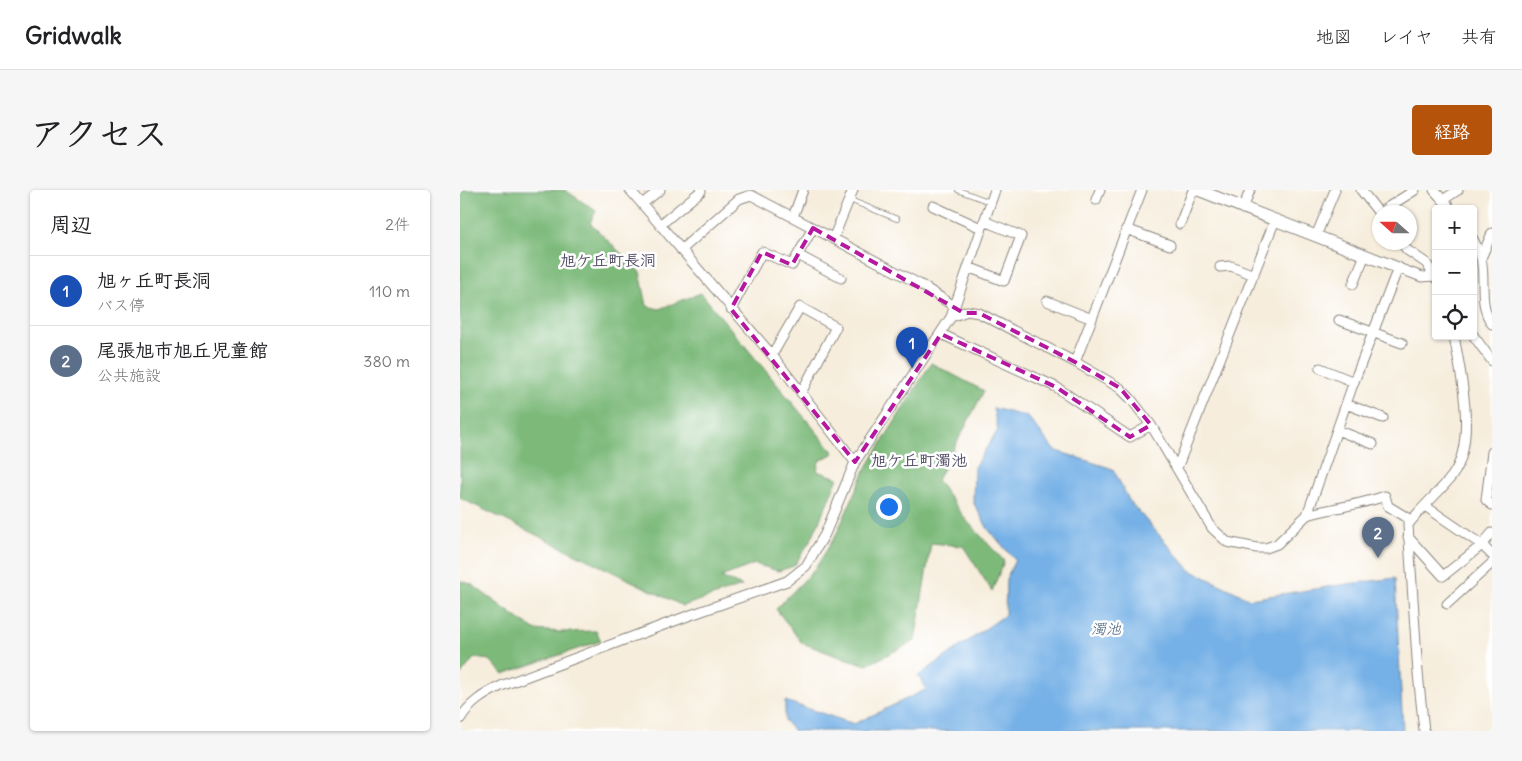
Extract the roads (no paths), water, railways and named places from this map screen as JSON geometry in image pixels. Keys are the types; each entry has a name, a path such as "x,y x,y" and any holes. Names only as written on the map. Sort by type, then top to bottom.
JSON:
{"street":[{"path":"630,190 772,355 856,462"},
{"path":"642,204 660,190"},
{"path":"793,217 803,190"},
{"path":"833,239 853,190"},
{"path":"460,719 464,712 482,695 500,686 684,617 787,581 806,566 825,534 856,462 951,317 994,190"},
{"path":"1096,200 1100,190"},
{"path":"1075,362 1142,190"},
{"path":"1180,224 1193,190"},
{"path":"1243,209 1250,190"},
{"path":"1316,236 1335,190"},
{"path":"1361,190 1373,205"},
{"path":"1392,205 1415,190"},
{"path":"1434,190 1447,205"},
{"path":"1443,200 1458,190"},
{"path":"660,226 701,191"},
{"path":"1203,191 1243,209 1398,268 1422,277 1432,277"},
{"path":"681,250 739,199 751,192 833,239 921,285 954,306"},
{"path":"933,206 982,225 1022,236 1004,280 968,267"},
{"path":"1178,468 1275,220"},
{"path":"731,308 762,252 792,266 813,228"},
{"path":"1126,228 1170,245"},
{"path":"1481,258 1492,233"},
{"path":"1477,248 1481,258 1482,291 1488,319 1492,324"},
{"path":"1407,250 1426,263 1432,272"},
{"path":"798,255 841,278"},
{"path":"1353,284 1365,255"},
{"path":"1220,267 1231,266 1254,275"},
{"path":"951,317 967,311 979,313 1075,362 1120,388 1131,398 1151,425 1212,528 1227,542 1266,548 1277,544 1306,515 1372,332 1398,268"},
{"path":"1047,301 1092,319"},
{"path":"772,355 800,308 836,327 801,393"},
{"path":"1339,320 1402,343"},
{"path":"941,334 1056,387 1130,437 1151,425"},
{"path":"1424,731 1408,524 1452,475 1462,452 1466,423 1462,380 1455,340"},
{"path":"1477,340 1492,361"},
{"path":"1320,368 1354,382"},
{"path":"1346,404 1382,418"},
{"path":"1336,430 1373,444"},
{"path":"1492,452 1486,500 1492,505"},
{"path":"1306,515 1332,508 1368,502 1385,496 1388,506 1412,520"},
{"path":"1425,506 1482,545 1492,555"},
{"path":"1408,537 1443,576 1482,545 1492,533"},
{"path":"1447,604 1492,563"}],"lane":[{"path":"958,190 990,202"},
{"path":"850,200 897,218"}],"water":[{"name":"濁池","path":"993,408 1028,417 1054,450 1113,469 1130,502 1190,570 1250,599 1395,578 1403,731 794,731 785,721 785,701 854,724 927,689 918,676 1005,615 1006,579 1015,560 988,529 973,502 974,467 998,430"}],"place":[{"name":"旭ヶ丘町長洞","path":"912,368"},
{"name":"尾張旭市旭丘児童館","path":"1378,558"}],"district":[{"name":"旭ケ丘町長洞","path":"608,260"},
{"name":"旭ケ丘町濁池","path":"919,460"}]}
